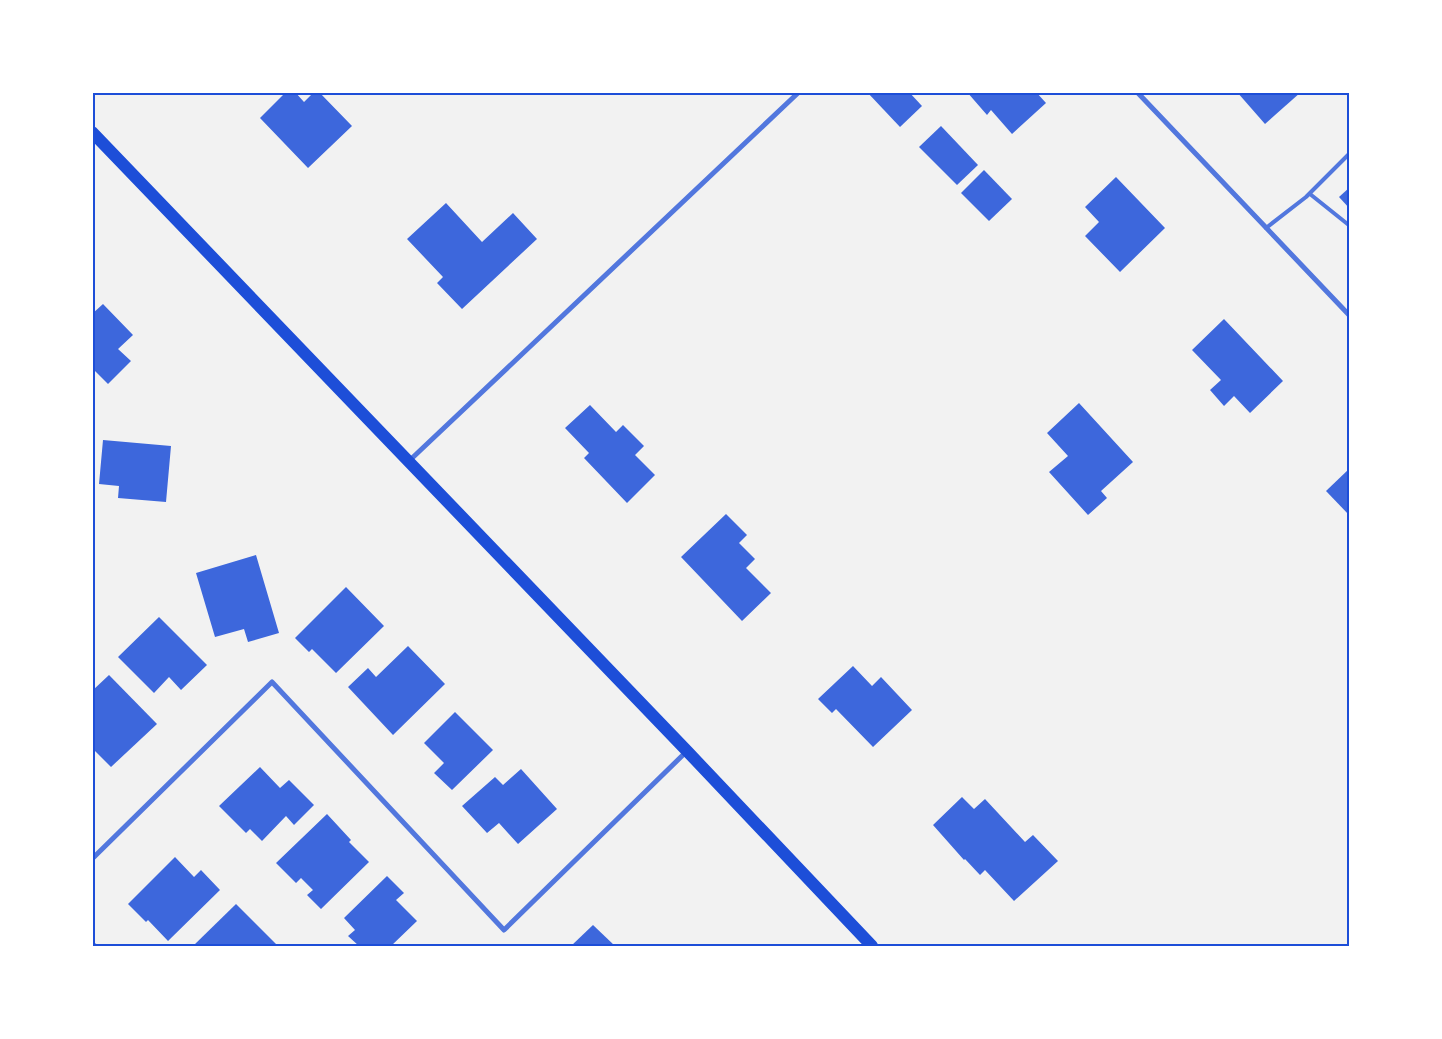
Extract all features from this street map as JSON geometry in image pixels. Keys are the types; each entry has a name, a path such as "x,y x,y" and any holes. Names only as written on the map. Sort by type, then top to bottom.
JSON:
{"main road":[{"path":"92,132 872,946"}],"street":[{"path":"409,462 799,92"},
{"path":"1137,92 1350,316"},
{"path":"92,859 272,682 504,930 687,751"}],"lane":[{"path":"1266,228 1310,194 1350,153"},
{"path":"1310,194 1350,226"}],"building":[{"path":"286,92 295,92 304,102 314,92 319,92 352,126 308,168 260,118"},
{"path":"867,92 909,92 922,106 900,127"},
{"path":"967,92 1036,92 1046,103 1012,134 991,110 987,115"},
{"path":"1237,92 1301,92 1265,124"},
{"path":"941,126 978,165 957,185 919,147"},
{"path":"984,170 1012,199 989,221 961,193"},
{"path":"1116,177 1165,228 1120,272 1085,236 1099,222 1085,207"},
{"path":"1350,187 1350,209 1339,197"},
{"path":"446,203 482,242 513,213 537,239 462,309 437,283 443,277 407,239"},
{"path":"103,304 133,335 118,349 131,361 108,384 92,368 92,314"},
{"path":"1224,319 1283,381 1250,413 1234,396 1224,406 1210,390 1221,380 1192,350"},
{"path":"1079,403 1133,462 1101,491 1107,498 1088,515 1049,472 1068,456 1047,433"},
{"path":"590,405 616,432 623,425 644,446 635,455 655,475 627,503 584,458 589,453 565,428"},
{"path":"103,440 171,446 166,502 118,498 119,486 99,484"},
{"path":"1350,468 1350,516 1326,491"},
{"path":"726,514 747,535 739,543 755,559 746,568 771,593 742,621 681,557"},
{"path":"256,555 279,633 248,642 244,629 215,637 196,573"},
{"path":"346,587 384,626 336,673 312,649 309,652 295,638"},
{"path":"159,617 207,665 181,690 169,677 154,693 118,657"},
{"path":"408,646 445,684 393,735 348,687 368,668 376,677"},
{"path":"853,666 872,686 881,677 912,710 873,747 836,709 832,713 818,699"},
{"path":"109,675 157,724 111,767 92,748 92,691"},
{"path":"455,712 493,750 452,790 434,773 444,763 424,743"},
{"path":"260,767 280,788 289,780 314,805 294,825 286,816 262,841 250,829 246,833 219,806"},
{"path":"521,769 557,809 518,844 499,823 487,833 462,806 495,777 503,785"},
{"path":"962,797 974,809 985,799 1025,842 1033,835 1058,861 1014,901 985,870 980,875 964,860 933,825"},
{"path":"327,814 351,840 349,842 369,862 321,909 307,895 313,890 301,878 296,883 276,863"},
{"path":"175,857 194,877 201,870 220,890 168,941 148,920 146,922 128,904"},
{"path":"387,876 404,893 396,900 417,921 391,946 359,946 348,936 355,930 344,918"},
{"path":"236,904 278,946 193,946"},
{"path":"593,925 615,946 571,946"}]}
